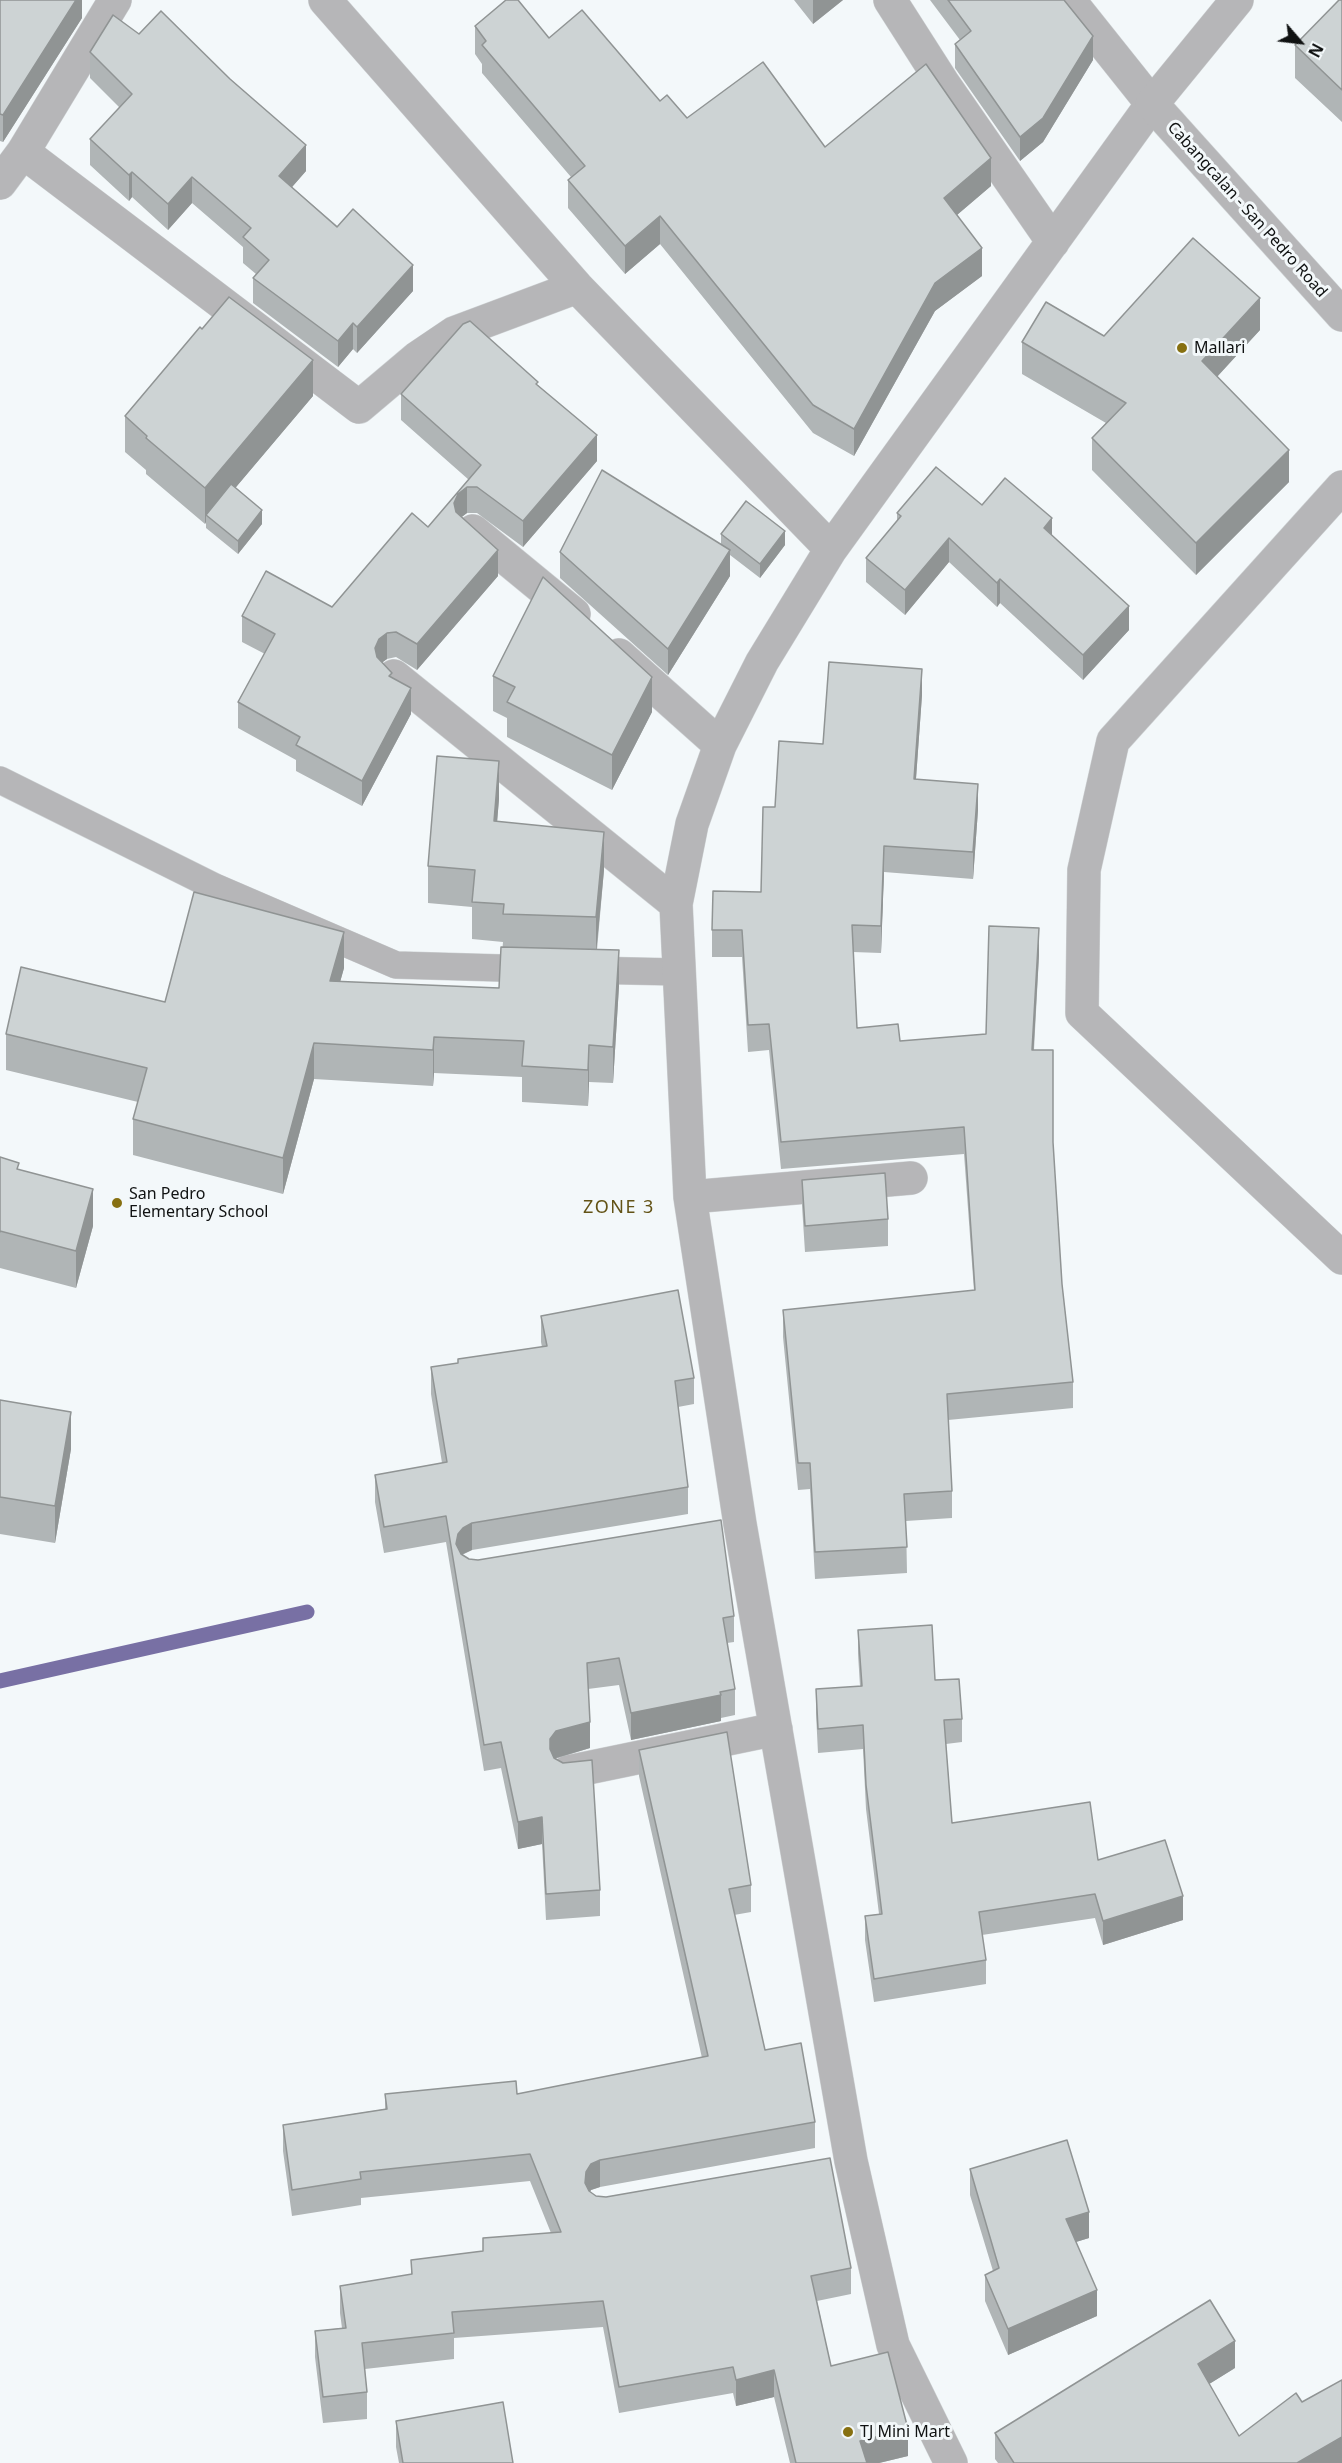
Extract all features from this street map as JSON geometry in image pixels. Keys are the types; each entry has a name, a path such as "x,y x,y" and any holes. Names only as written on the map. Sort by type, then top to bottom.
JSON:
{"street":[{"path":"0,183 22,152 115,0"},
{"path":"325,0 577,287 831,549"},
{"path":"890,0 943,83 1053,242"},
{"name":"Cabangcalan - San Pedro Road","path":"1068,0 1152,104 1342,315"},
{"path":"951,2463 893,2345 851,2161 740,1524 690,1197 676,904 692,824 720,745 762,662 831,549 1152,104 1237,0"},
{"path":"22,152 359,407 417,358 454,333 577,287"},
{"path":"1342,487 1113,741 1084,870 1082,1013 1342,1258"},
{"path":"473,531 597,634 697,728 720,745"},
{"path":"394,676 676,904"},
{"path":"690,1197 911,1178"},
{"path":"705,1529 740,1524"},
{"path":"568,1772 776,1729"},
{"path":"818,2167 851,2161"}],"lane":[{"path":"0,780 214,887 396,965 678,972"}],"building":[{"path":"0,0 76,0 3,115 0,114"},
{"path":"506,0 518,0 549,38 582,10 660,101 667,95 687,118 763,62 825,147 926,64 991,158 944,198 982,248 935,283 854,429 813,405 660,216 625,246 568,180 585,166 482,45 486,41 475,26"},
{"path":"948,0 1064,0 1093,36 1043,118 1020,137 955,44 971,31"},
{"path":"1339,0 1342,0 1342,90 1295,45"},
{"path":"161,11 230,79 306,145 279,176 337,227 353,209 413,265 357,327 353,323 338,341 253,278 269,260 243,237 251,228 192,177 168,204 132,172 129,175 90,139 132,94 90,52 113,15 139,34"},
{"path":"1193,238 1260,298 1202,361 1289,450 1196,543 1092,438 1126,403 1022,342 1046,302 1104,336"},
{"path":"229,297 313,360 205,488 146,438 147,436 125,416 200,327 202,329"},
{"path":"470,321 538,382 536,384 597,435 523,521 477,487 467,487 458,494 454,503 456,512 498,550 417,644 396,632 387,633 379,639 375,648 377,657 392,673 389,676 411,688 362,781 296,745 300,737 238,702 275,634 242,616 266,571 332,607 412,513 428,527 481,465 401,394 463,324"},
{"path":"936,467 982,505 1005,478 1052,518 1044,528 1129,606 1083,655 1000,579 997,583 949,538 905,590 866,558 901,516 897,513"},
{"path":"602,470 730,550 668,649 560,552"},
{"path":"231,484 262,510 238,541 206,515"},
{"path":"746,501 785,531 760,564 721,534"},
{"path":"543,577 652,677 612,755 507,702 515,687 493,676"},
{"path":"829,662 922,669 914,779 978,784 973,852 884,846 881,926 852,925 857,1028 898,1024 900,1041 986,1034 989,926 1039,928 1032,1050 1053,1050 1053,1142 1062,1284 1073,1382 947,1394 952,1491 904,1494 907,1547 815,1552 810,1463 798,1463 783,1310 975,1290 964,1127 781,1142 769,1024 748,1025 742,930 712,930 713,891 761,892 763,807 775,807 779,741 823,744"},
{"path":"437,756 499,761 494,821 604,832 596,917 503,914 504,904 472,902 475,870 428,866"},
{"path":"194,892 344,932 330,981 499,988 501,947 619,950 613,1047 589,1045 588,1070 522,1066 524,1041 434,1037 433,1050 314,1043 283,1158 133,1119 147,1068 6,1034 21,967 165,1002"},
{"path":"0,1157 19,1163 17,1169 93,1189 76,1251 0,1231"},
{"path":"885,1173 888,1219 805,1226 802,1180"},
{"path":"678,1290 694,1378 675,1381 688,1487 472,1523 458,1534 456,1544 461,1554 469,1559 478,1560 721,1520 734,1616 723,1618 735,1689 720,1692 721,1695 631,1713 619,1658 587,1663 590,1722 556,1731 550,1739 550,1749 554,1758 563,1763 592,1760 600,1890 546,1894 542,1817 518,1822 501,1742 484,1745 446,1516 384,1527 375,1475 447,1462 431,1367 458,1363 458,1359 547,1346 541,1316"},
{"path":"0,1400 71,1412 55,1506 0,1497"},
{"path":"932,1625 935,1680 959,1679 962,1719 944,1720 952,1823 1090,1802 1098,1860 1165,1840 1183,1896 1103,1921 1095,1894 979,1912 986,1960 874,1979 865,1916 882,1914 866,1785 863,1725 818,1729 816,1689 862,1686 858,1630"},
{"path":"727,1732 751,1885 729,1889 765,2050 801,2043 815,2122 600,2160 591,2164 586,2172 585,2183 589,2191 596,2196 606,2197 830,2158 851,2268 811,2276 831,2366 888,2352 908,2429 860,2441 867,2463 796,2463 774,2370 736,2380 733,2367 619,2387 603,2301 452,2312 454,2333 362,2343 367,2392 323,2397 315,2331 346,2328 340,2286 412,2274 411,2260 483,2251 483,2238 561,2232 530,2154 360,2172 361,2179 292,2190 283,2125 387,2109 385,2094 516,2081 517,2094 708,2056 639,1750"},
{"path":"1067,2140 1089,2212 1066,2219 1097,2290 1008,2329 985,2275 999,2268 970,2169"},
{"path":"1210,2300 1235,2341 1198,2364 1239,2436 1296,2393 1302,2402 1342,2380 1342,2437 1297,2463 1014,2463 995,2433"},
{"path":"503,2402 513,2463 403,2463 396,2421"}],"waterway":[{"path":"0,1681 307,1612"}],"place":[{"name":"Mallari","path":"1182,348"},
{"name":"San Pedro Elementary School","path":"117,1203"},
{"name":"TJ Mini Mart","path":"848,2432"}],"district":[{"name":"ZONE 3","path":"619,1208"}]}
